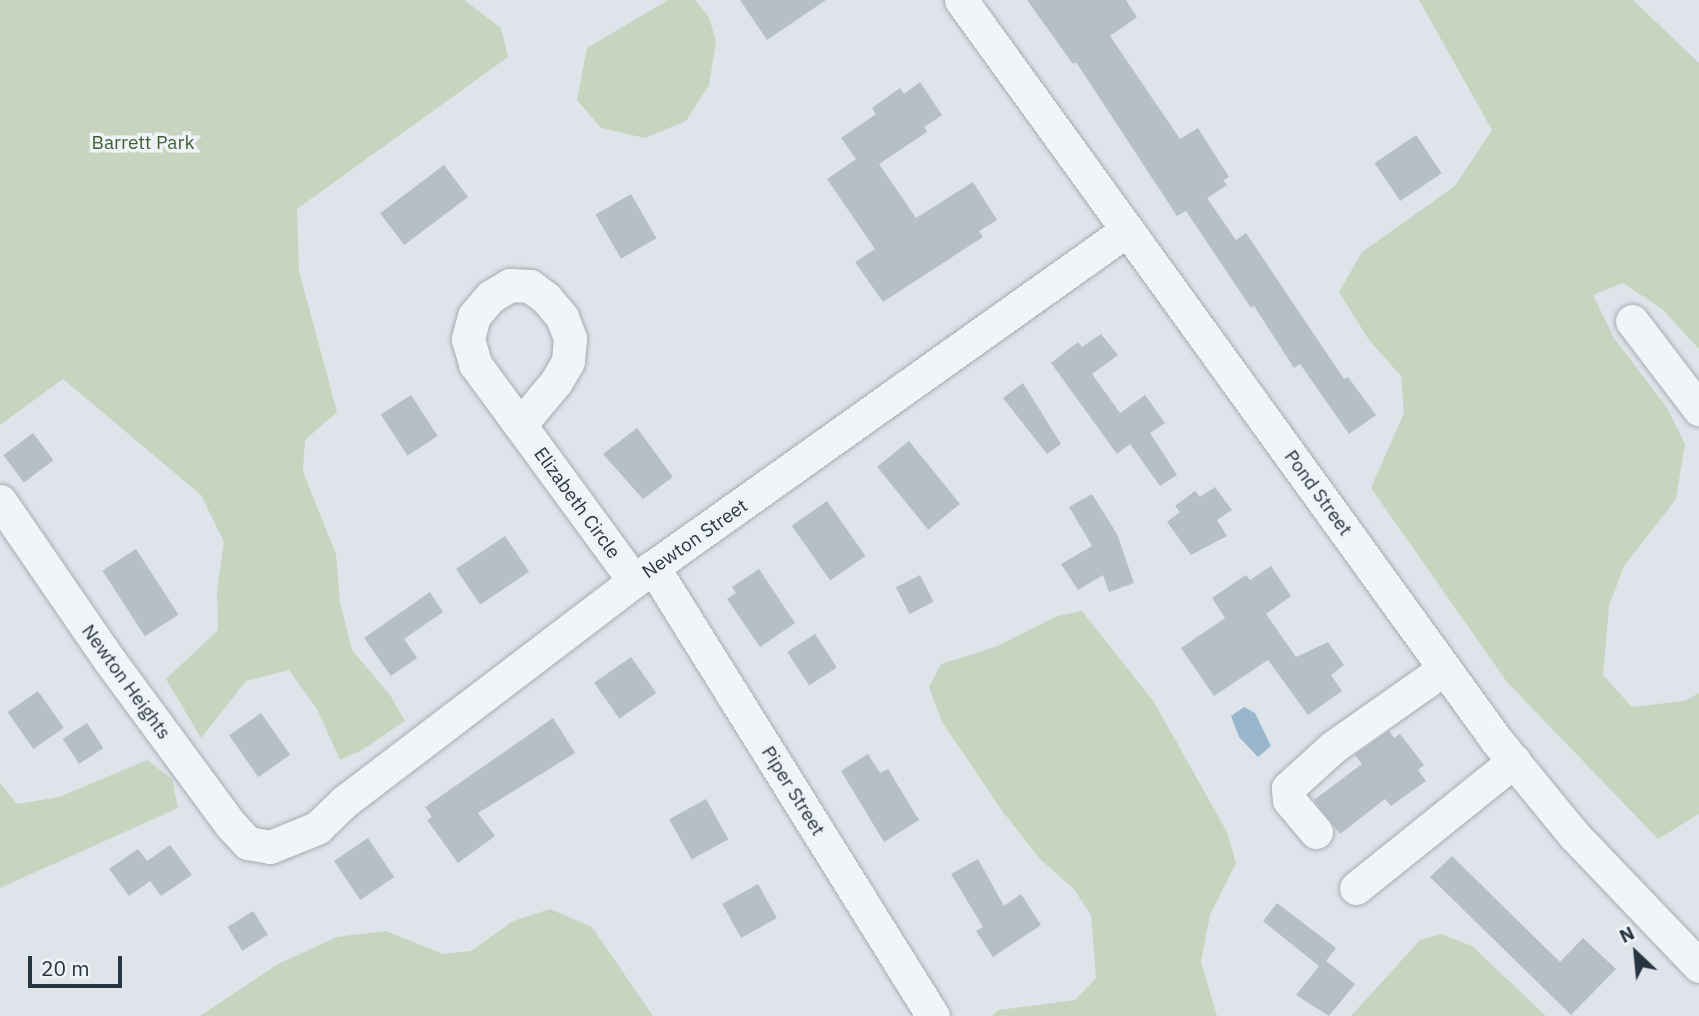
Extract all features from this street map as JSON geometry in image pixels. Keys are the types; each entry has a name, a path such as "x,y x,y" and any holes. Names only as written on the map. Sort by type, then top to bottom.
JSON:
{"street":[{"name":"Pond Street","path":"961,0 1444,669 1514,761 1574,835 1699,967"},
{"name":"Newton Street","path":"267,846 291,842 317,828 344,802 644,574 1127,230"},
{"path":"1632,321 1699,409"},
{"name":"Elizabeth Circle","path":"520,425 644,574"},
{"name":"Newton Heights","path":"0,501 110,661 231,825 248,843 267,846"},
{"name":"Piper Street","path":"644,574 933,1016"},
{"path":"1315,832 1289,800 1287,788 1333,747 1444,669"},
{"path":"1356,888 1514,761"}],"green space":[{"name":"Barrett Park","path":"0,0 464,0 501,28 508,57 297,209 299,271 337,412 305,440 303,472 336,554 340,603 352,650 390,695 405,721 362,750 340,760 317,709 289,670 246,681 201,738 166,679 218,630 217,590 224,542 201,495 63,379 0,425"},
{"path":"668,0 695,0 709,17 716,42 709,85 686,121 645,138 601,128 577,100 587,48"},
{"path":"1419,0 1633,0 1699,63 1699,349 1662,309 1623,283 1593,295 1614,338 1667,408 1685,444 1676,499 1624,566 1609,606 1603,675 1632,707 1684,701 1699,693 1699,814 1658,839 1507,682 1371,488 1404,413 1401,376 1369,340 1339,292 1362,252 1455,186 1492,130"},
{"path":"1082,611 1154,702 1227,832 1236,863 1210,915 1201,962 1217,1016 992,1016 998,1010 1075,1000 1096,978 1091,915 1073,888 1040,859 1003,812 942,722 929,687 941,664 995,647 1057,616"},
{"path":"147,760 172,779 178,808 0,888 0,783 17,804 59,797"},
{"path":"550,909 592,927 653,1016 200,1016 278,964 337,937 386,931 443,954 471,951 513,921"},
{"path":"1441,934 1472,946 1546,1016 1351,1016 1420,940"}],"water":[{"path":"1244,707 1255,713 1271,746 1258,757 1239,737 1231,716"}],"building":[{"path":"740,0 826,0 767,40"},
{"path":"1027,0 1126,0 1137,17 1110,36 1180,139 1198,128 1229,177 1223,180 1227,185 1207,198 1236,240 1246,233 1344,379 1348,377 1376,415 1349,434 1300,364 1294,368 1254,306 1251,308 1186,211 1177,216 1076,62 1073,64"},
{"path":"920,82 942,115 924,127 927,132 879,164 916,218 973,182 997,220 979,231 983,237 883,302 855,262 875,249 827,179 856,159 841,138 876,114 872,108 900,88 904,94"},
{"path":"1416,135 1442,173 1400,201 1375,163"},
{"path":"444,165 468,197 404,245 380,213"},
{"path":"631,194 656,238 621,259 595,214"},
{"path":"1101,334 1118,355 1092,374 1120,413 1145,395 1165,423 1150,433 1177,475 1160,486 1130,444 1117,454 1051,363 1078,342 1082,347"},
{"path":"1023,383 1061,444 1047,454 1003,398"},
{"path":"411,395 438,436 407,456 381,415"},
{"path":"637,428 673,477 643,499 603,454"},
{"path":"33,433 53,460 24,482 3,455"},
{"path":"909,441 960,504 928,530 877,467"},
{"path":"1215,487 1232,510 1217,520 1227,536 1191,555 1167,522 1180,512 1175,506 1195,491 1200,497"},
{"path":"1092,494 1117,534 1134,583 1109,592 1103,575 1078,590 1061,564 1092,546 1069,507"},
{"path":"827,501 865,556 830,581 792,526"},
{"path":"505,536 529,572 480,605 456,569"},
{"path":"136,549 178,614 145,636 102,571"},
{"path":"1271,566 1291,596 1266,614 1296,657 1328,642 1344,665 1331,675 1342,691 1308,715 1268,660 1214,696 1181,648 1225,618 1212,598 1246,575 1250,580"},
{"path":"759,569 795,623 760,647 727,599 736,593 732,587"},
{"path":"920,575 934,602 910,614 896,587"},
{"path":"430,592 443,612 404,639 417,658 391,676 364,638"},
{"path":"815,634 837,668 809,686 787,652"},
{"path":"631,657 656,693 619,719 594,683"},
{"path":"38,691 64,728 34,749 8,712"},
{"path":"261,713 290,755 258,777 229,735"},
{"path":"553,718 575,753 478,813 495,836 458,863 427,820 432,817 425,807"},
{"path":"87,723 103,748 79,764 63,739"},
{"path":"1389,731 1394,738 1400,734 1424,765 1418,770 1426,781 1391,806 1385,799 1340,834 1314,800 1362,764 1355,755"},
{"path":"868,754 880,773 888,769 919,820 884,842 841,771"},
{"path":"706,799 728,839 692,860 669,819"},
{"path":"368,838 394,877 360,900 334,861"},
{"path":"170,845 192,875 161,896 150,881 129,896 109,869 138,849 147,861"},
{"path":"1452,856 1560,962 1583,938 1616,969 1571,1015 1430,877"},
{"path":"978,859 1004,906 1021,894 1041,925 993,957 976,931 983,927 951,874"},
{"path":"758,884 777,918 741,938 722,904"},
{"path":"1277,903 1336,948 1326,961 1355,984 1329,1016 1296,995 1319,966 1263,921"},
{"path":"253,911 268,935 242,951 228,927"}]}
